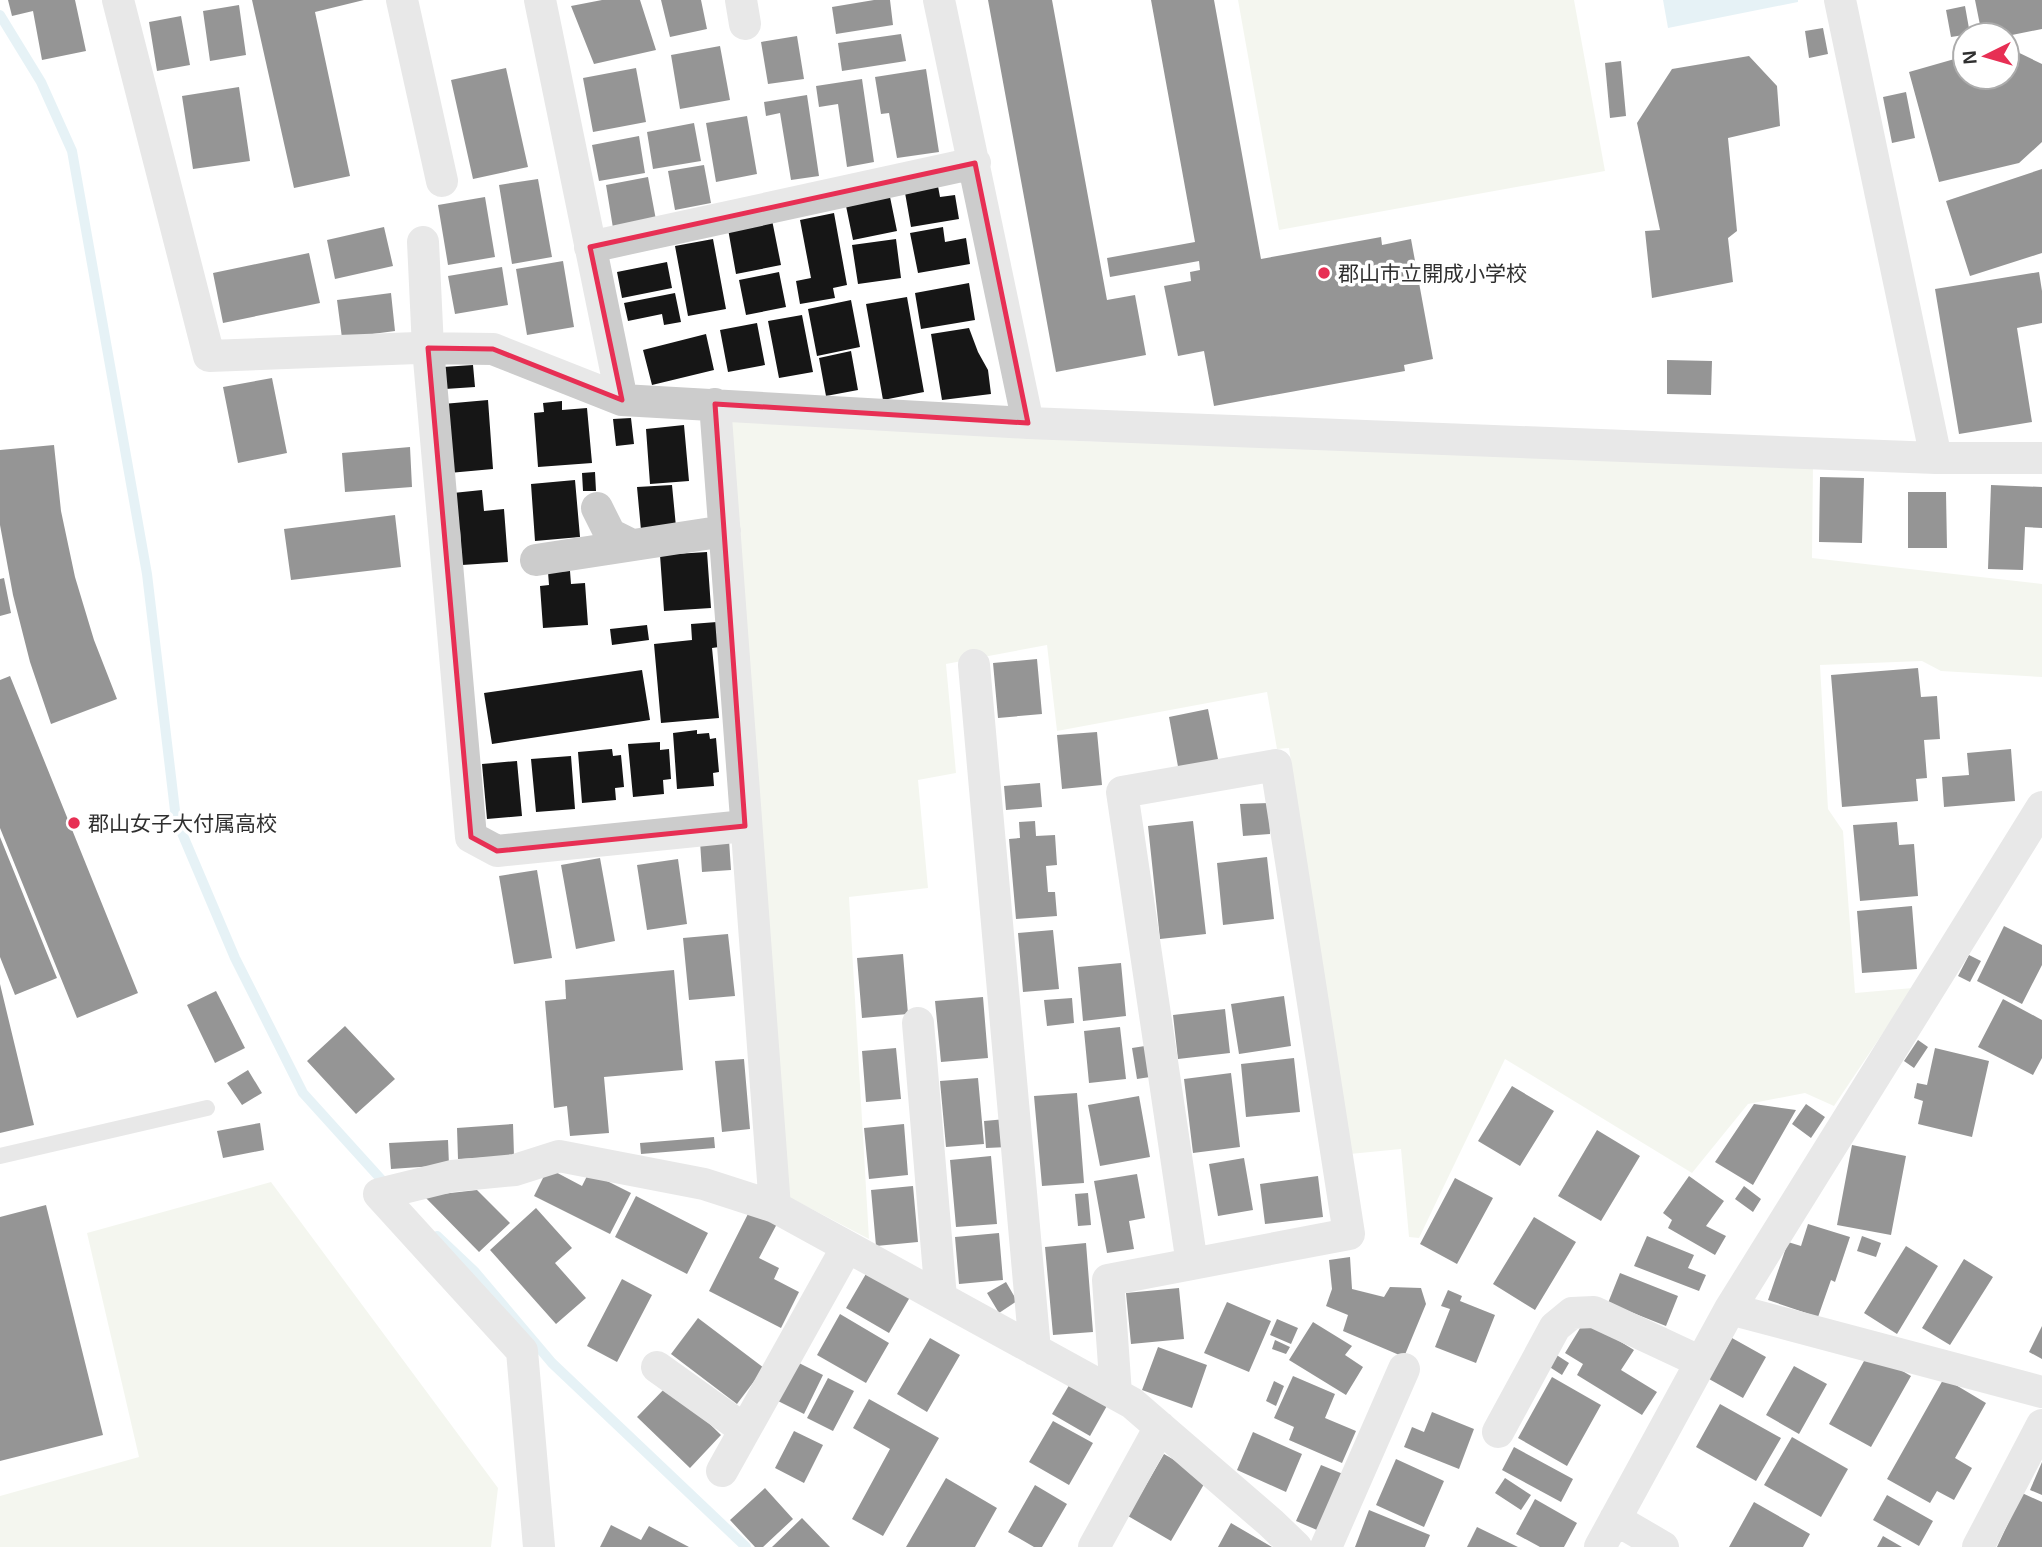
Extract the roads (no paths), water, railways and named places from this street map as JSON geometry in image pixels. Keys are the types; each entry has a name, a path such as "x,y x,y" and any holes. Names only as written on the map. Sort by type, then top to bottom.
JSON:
{"street":[{"path":"117,0 209,356 428,348 493,349 622,400 1028,423 1936,458 2042,458"},
{"path":"402,0 442,181"},
{"path":"540,0 622,400"},
{"path":"939,0 1028,423"},
{"path":"1840,0 1936,458"},
{"path":"590,247 975,163"},
{"path":"423,242 428,348 471,837 497,851 745,826"},
{"path":"715,404 775,1207"},
{"path":"597,508 610,534 632,545"},
{"path":"536,560 724,531"},
{"path":"974,665 1035,1350"},
{"path":"1116,1394 1108,1280 1192,1264 1349,1234 1276,765 1122,792 1192,1264"},
{"path":"1600,1547 1730,1309 2042,807"},
{"path":"918,1023 941,1298"},
{"path":"539,1547 522,1351 379,1194 452,1176 515,1170 559,1156 704,1184 775,1207 1132,1403 1271,1522 1296,1547"},
{"path":"722,1471 847,1247"},
{"path":"1730,1309 2042,1392"},
{"path":"1498,1432 1555,1327 1572,1312 1594,1311 1701,1362"},
{"path":"657,1367 745,1430"},
{"path":"1326,1547 1404,1369"},
{"path":"1978,1547 2042,1425"},
{"path":"1094,1547 1160,1427"},
{"path":"1615,1519 1663,1547"}],"lane":[{"path":"0,1156 207,1108"}],"water":[{"path":"1663,0 1798,0 1798,2 1668,28"}],"waterway":[{"path":"0,15 41,82 72,151 147,574 176,819 235,958 303,1093 389,1188"},
{"path":"437,1236 475,1272 552,1363 746,1547"}],"place":[{"name":"郡山市立開成小学校","path":"1324,273"},
{"name":"郡山女子大付属高校","path":"74,823"}]}
